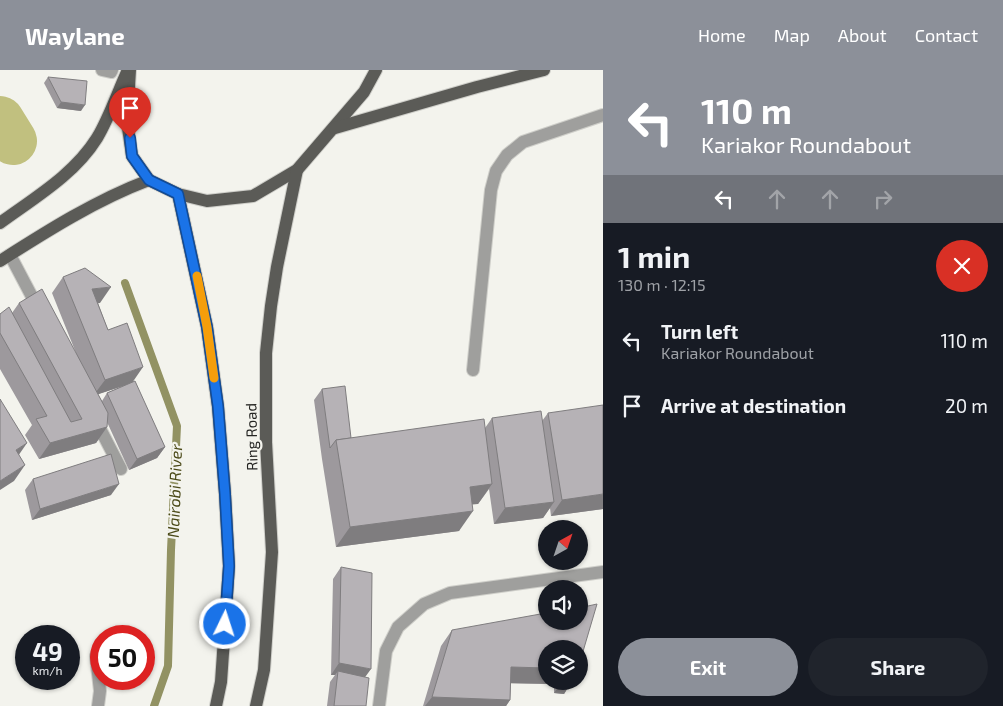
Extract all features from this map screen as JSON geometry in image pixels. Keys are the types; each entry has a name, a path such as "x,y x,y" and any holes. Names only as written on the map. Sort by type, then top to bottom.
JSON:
{"main road":[{"path":"129,70 127,120 132,156 149,180 178,194 207,201 253,196 297,170 364,92 376,70"},
{"path":"0,223 61,178 82,159 97,138 129,70"},
{"path":"334,128 544,70"},
{"name":"Ring Road","path":"256,706 264,670 272,552 266,442 266,353 275,277 297,170"},
{"path":"5,258 120,191 149,180"},
{"name":"Ring Road","path":"178,194 207,327 218,406 225,494 229,566 221,682 216,706"}],"street":[{"path":"102,70 111,72 112,70"},
{"path":"474,370 491,190 496,171 507,154 523,142 603,115"},
{"path":"5,258 46,323"},
{"path":"90,409 121,470"},
{"path":"379,706 386,651 398,627 424,604 450,593 603,572"},
{"path":"98,706 99,690"}],"building":[{"path":"48,77 87,81 85,105 61,102"},
{"path":"85,268 111,287 92,289 108,330 127,323 143,367 105,380 63,277"},
{"path":"42,289 108,413 107,427 50,443 36,419 47,416 0,333 0,314 9,307 71,422 82,419 19,303"},
{"path":"135,381 165,447 137,459 107,393"},
{"path":"345,386 351,438 336,440 330,448 322,389"},
{"path":"0,399 27,443 16,450 25,465 0,481"},
{"path":"603,405 603,494 562,500 548,413"},
{"path":"541,411 554,502 505,508 492,418"},
{"path":"484,419 492,484 470,487 473,511 350,527 336,440"},
{"path":"111,454 119,484 40,509 33,479"},
{"path":"341,567 372,573 371,669 339,663"},
{"path":"597,604 586,640 538,640 538,668 511,667 510,700 432,697 452,630 538,614 538,630 588,630 588,606"},
{"path":"338,671 369,678 366,706 334,706"}],"waterway":[{"name":"Nairobi River","path":"0,120 13,141"},
{"name":"Nairobi River","path":"125,283 177,426 168,666 154,706"}],"slow traffic":[{"path":"197,276 214,378"}],"route":[{"path":"130,138 132,156 149,180 178,194 207,327 218,406 225,494 229,566 225,624"}]}
